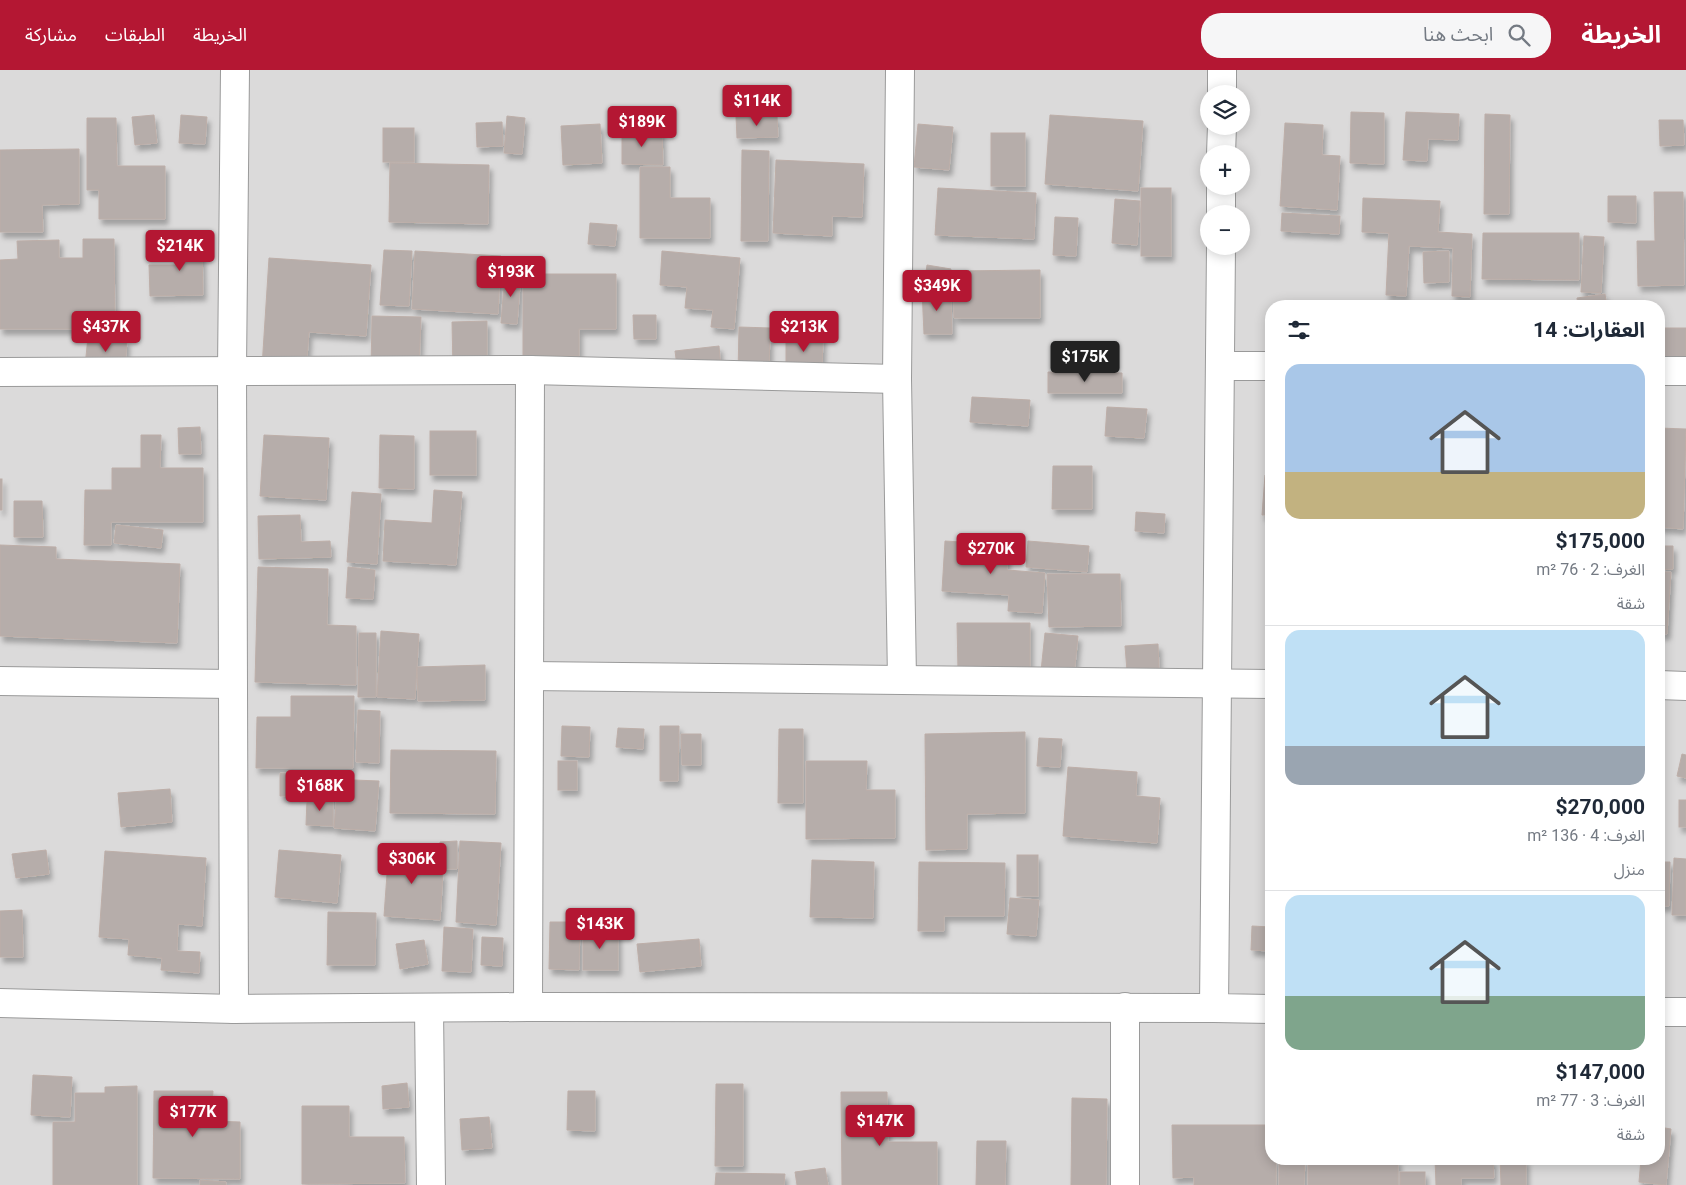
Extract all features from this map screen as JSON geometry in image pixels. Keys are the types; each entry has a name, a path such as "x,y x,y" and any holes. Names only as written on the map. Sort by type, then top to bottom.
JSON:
{"street":[{"path":"234,1009 232,370 235,70"},
{"path":"900,70 898,379 902,679"},
{"path":"1222,70 1222,85"},
{"path":"1214,1008 1221,255"},
{"path":"1220,366 1265,366"},
{"path":"528,1007 530,370"},
{"path":"0,372 530,370 898,379"},
{"path":"1665,371 1686,372"},
{"path":"529,676 1265,684"},
{"path":"0,681 232,684"},
{"path":"1665,686 1686,686"},
{"path":"0,1003 234,1009 528,1007 1125,1007 1265,1009"},
{"path":"1124,1185 1125,1007"},
{"path":"429,1009 431,1185"},
{"path":"1665,1012 1686,1012"}],"shaded area":[{"path":"0,70 1686,70 1686,1185 0,1185"}],"building":[{"path":"1351,112 1384,113 1384,164 1350,163"},
{"path":"1406,112 1459,114 1458,140 1428,139 1427,161 1403,160"},
{"path":"1485,114 1510,115 1509,214 1484,214"},
{"path":"154,115 157,143 135,145 132,117"},
{"path":"181,115 207,117 205,144 179,143"},
{"path":"1050,115 1143,121 1138,191 1045,184"},
{"path":"507,116 525,118 522,154 504,153"},
{"path":"777,116 778,137 737,138 736,117"},
{"path":"87,118 116,118 117,166 165,166 165,219 99,219 99,190 87,190"},
{"path":"1659,120 1683,120 1684,145 1660,146"},
{"path":"502,122 503,146 477,147 476,123"},
{"path":"1285,123 1323,125 1322,155 1340,156 1337,210 1280,206"},
{"path":"600,124 602,163 563,165 561,126"},
{"path":"918,124 953,127 949,170 914,167"},
{"path":"383,128 414,128 414,162 383,162"},
{"path":"622,130 662,131 663,165 622,164"},
{"path":"991,133 1025,133 1025,186 991,186"},
{"path":"79,149 79,204 42,205 43,232 0,232 0,150"},
{"path":"742,150 769,151 768,241 741,241"},
{"path":"776,160 864,164 862,217 832,216 832,236 773,233"},
{"path":"390,163 489,165 488,224 389,222"},
{"path":"640,167 670,167 670,198 710,198 710,238 640,238"},
{"path":"938,188 1036,193 1034,239 935,235"},
{"path":"1141,188 1171,188 1171,256 1141,256"},
{"path":"1654,192 1683,192 1684,285 1638,286 1637,241 1655,241"},
{"path":"1608,196 1636,196 1636,223 1608,222"},
{"path":"1363,198 1440,201 1438,232 1472,234 1470,297 1452,296 1453,248 1409,246 1406,296 1386,295 1389,233 1362,232"},
{"path":"1115,199 1140,201 1137,245 1112,243"},
{"path":"1282,213 1340,216 1339,234 1281,231"},
{"path":"1055,217 1078,218 1076,256 1053,255"},
{"path":"590,223 617,225 615,246 588,244"},
{"path":"1483,233 1579,233 1579,280 1482,279"},
{"path":"1584,236 1604,237 1601,293 1581,292"},
{"path":"83,239 114,239 115,329 0,329 0,260 18,259 17,241 59,240 59,258 83,258"},
{"path":"176,239 202,239 203,295 150,296 149,265 177,265"},
{"path":"384,250 412,251 409,306 380,305"},
{"path":"415,251 501,256 498,314 412,309"},
{"path":"662,251 740,258 734,329 711,327 713,310 685,308 687,287 660,285"},
{"path":"1449,251 1449,282 1424,283 1423,252"},
{"path":"269,258 371,265 366,336 309,332 306,370 262,367"},
{"path":"927,265 951,269 948,289 924,285"},
{"path":"1040,270 1040,318 954,318 953,271"},
{"path":"505,272 521,273 517,324 501,323"},
{"path":"523,274 616,274 616,329 579,329 579,356 523,356"},
{"path":"922,290 951,290 952,334 924,334"},
{"path":"1605,294 1606,300 1577,300 1577,298"},
{"path":"633,315 656,315 656,339 634,339"},
{"path":"372,316 421,317 419,370 371,370"},
{"path":"487,321 487,371 453,371 452,322"},
{"path":"739,327 770,328 769,373 738,373"},
{"path":"1665,328 1686,328 1686,357 1665,357"},
{"path":"786,335 823,335 822,372 786,371"},
{"path":"88,337 127,340 125,369 85,366"},
{"path":"719,346 721,369 678,374 675,351"},
{"path":"1048,372 1122,373 1122,393 1048,393"},
{"path":"972,397 1030,400 1028,426 970,422"},
{"path":"1107,407 1147,409 1144,438 1105,436"},
{"path":"200,427 201,454 179,454 178,428"},
{"path":"1665,428 1686,429 1683,529 1665,528"},
{"path":"430,431 476,431 476,475 430,475"},
{"path":"141,435 161,435 160,468 203,468 203,522 111,522 111,545 84,545 85,490 112,490 112,468 141,468"},
{"path":"264,435 329,438 326,500 260,496"},
{"path":"380,435 414,436 414,489 379,488"},
{"path":"1053,466 1092,466 1092,509 1052,509"},
{"path":"1265,475 1265,515 1262,515"},
{"path":"0,479 2,479 2,510 0,510"},
{"path":"434,490 462,492 456,565 383,561 385,520 432,523"},
{"path":"352,492 381,494 377,564 347,562"},
{"path":"14,501 42,501 43,537 14,537"},
{"path":"1136,512 1165,514 1164,533 1135,531"},
{"path":"300,515 301,542 330,541 331,557 259,559 258,516"},
{"path":"116,525 163,530 161,548 114,543"},
{"path":"945,541 1008,545 1007,570 1045,573 1042,613 1008,611 1009,595 942,591"},
{"path":"1028,541 1089,546 1087,572 1026,567"},
{"path":"0,545 56,547 56,559 180,564 177,643 0,636"},
{"path":"1665,546 1673,546 1673,569 1665,570"},
{"path":"258,567 328,569 327,625 356,626 356,685 255,682"},
{"path":"348,567 375,570 373,599 346,598"},
{"path":"1665,572 1671,572 1667,634 1665,634"},
{"path":"1047,574 1120,574 1121,626 1049,627"},
{"path":"957,623 1030,623 1030,672 958,671"},
{"path":"381,631 419,634 415,699 377,697"},
{"path":"359,633 376,633 376,697 358,697"},
{"path":"1045,633 1078,636 1074,675 1041,671"},
{"path":"1158,644 1159,669 1127,671 1125,646"},
{"path":"485,665 485,700 418,701 417,667"},
{"path":"291,696 354,696 353,768 256,768 257,717 291,717"},
{"path":"358,710 380,711 379,763 356,762"},
{"path":"562,726 590,727 589,757 561,756"},
{"path":"660,726 679,726 678,781 660,781"},
{"path":"618,728 644,729 643,749 616,747"},
{"path":"779,729 803,729 803,803 778,803"},
{"path":"1025,732 1025,813 967,814 967,849 926,850 925,734"},
{"path":"681,734 701,734 701,765 682,765"},
{"path":"1039,738 1062,739 1060,767 1037,766"},
{"path":"391,750 496,751 495,814 390,813"},
{"path":"1682,754 1686,755 1686,778 1677,776"},
{"path":"558,761 577,761 577,790 558,790"},
{"path":"806,761 867,761 866,790 895,790 895,838 806,839"},
{"path":"1068,767 1137,772 1136,796 1160,798 1157,843 1063,836"},
{"path":"280,773 339,775 338,797 280,796"},
{"path":"354,780 379,781 375,831 334,828 337,790 353,792"},
{"path":"170,789 172,822 121,827 118,793"},
{"path":"307,798 333,798 333,826 306,825"},
{"path":"1679,800 1686,800 1686,827 1679,827"},
{"path":"457,841 457,869 441,869 440,842"},
{"path":"460,841 501,843 496,925 456,922"},
{"path":"389,846 429,848 427,872 443,873 440,920 384,916"},
{"path":"46,850 49,874 16,878 12,854"},
{"path":"279,850 341,855 337,903 275,897"},
{"path":"105,851 206,858 202,926 178,924 177,951 200,952 199,973 161,970 162,958 128,955 129,939 99,937"},
{"path":"1017,855 1038,855 1038,896 1017,896"},
{"path":"1674,858 1686,859 1686,915 1672,915"},
{"path":"812,860 874,862 873,918 810,917"},
{"path":"919,862 1005,863 1004,916 944,916 944,931 918,931"},
{"path":"1665,862 1670,862 1669,906 1665,906"},
{"path":"1010,898 1039,900 1036,936 1007,934"},
{"path":"22,910 23,957 0,957 0,911"},
{"path":"328,912 376,913 375,965 327,965"},
{"path":"550,922 580,922 579,970 549,969"},
{"path":"1252,926 1265,927 1265,951 1251,950"},
{"path":"444,927 473,929 471,972 442,971"},
{"path":"583,930 618,930 618,970 583,970"},
{"path":"482,937 503,938 502,966 481,965"},
{"path":"699,939 701,966 640,972 637,944"},
{"path":"424,940 428,964 400,969 396,944"},
{"path":"33,1075 72,1077 70,1117 31,1115"},
{"path":"407,1083 409,1107 383,1109 382,1086"},
{"path":"716,1084 743,1084 743,1166 715,1166"},
{"path":"137,1086 137,1185 53,1185 53,1122 75,1122 75,1093 105,1093 105,1087"},
{"path":"154,1091 213,1091 212,1121 240,1122 240,1179 153,1178"},
{"path":"568,1091 595,1091 595,1131 567,1130"},
{"path":"841,1092 887,1092 888,1142 937,1142 937,1185 842,1185"},
{"path":"1072,1098 1107,1099 1106,1185 1071,1185"},
{"path":"302,1106 349,1106 349,1137 404,1137 405,1183 302,1184"},
{"path":"489,1117 492,1148 462,1150 460,1119"},
{"path":"1172,1125 1265,1125 1265,1165 1276,1165 1276,1185 1194,1185 1194,1177 1173,1178"},
{"path":"1665,1128 1671,1129 1666,1185 1639,1182 1640,1165 1665,1165"},
{"path":"977,1141 1006,1141 1005,1185 976,1185"},
{"path":"1279,1165 1305,1165 1304,1185 1279,1185"},
{"path":"1308,1165 1398,1165 1398,1185 1308,1185"},
{"path":"1435,1165 1493,1165 1494,1178 1461,1178 1461,1185 1436,1185"},
{"path":"1500,1165 1526,1165 1526,1185 1501,1185"},
{"path":"825,1168 828,1185 797,1185 795,1172"},
{"path":"1400,1172 1425,1172 1425,1185 1400,1185"},
{"path":"716,1173 785,1174 784,1185 715,1185"},
{"path":"200,1180 226,1182 226,1185 200,1185"}]}
